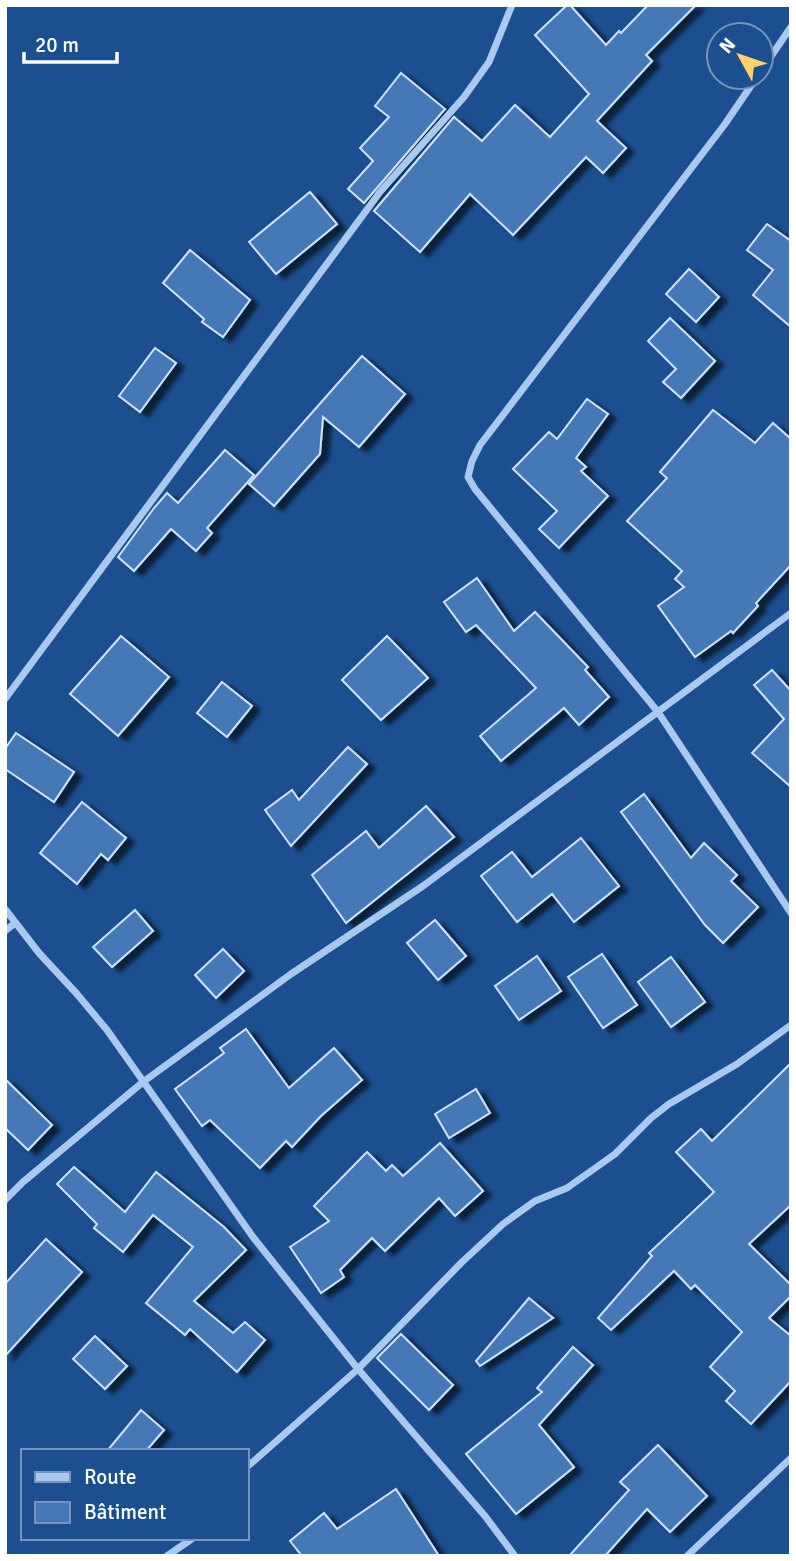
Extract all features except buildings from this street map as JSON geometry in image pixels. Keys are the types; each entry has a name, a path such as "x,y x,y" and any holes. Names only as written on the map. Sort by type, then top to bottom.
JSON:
{"street":[{"path":"5,699 380,192 464,97 489,62 513,5"},
{"path":"775,50 791,27"},
{"path":"748,91 726,124 480,444 468,477 475,489 658,712 791,913"},
{"path":"5,1200 143,1083 291,974 424,886 791,613"},
{"path":"5,909 39,953 78,994 253,1237 358,1369 485,1516 514,1556"},
{"path":"5,931 15,923"},
{"path":"248,1466 358,1369 461,1263 503,1224 535,1201 577,1181 615,1154 669,1104 737,1064 791,1025"},
{"path":"687,1556 791,1458"},
{"path":"167,1556 190,1540"}]}
